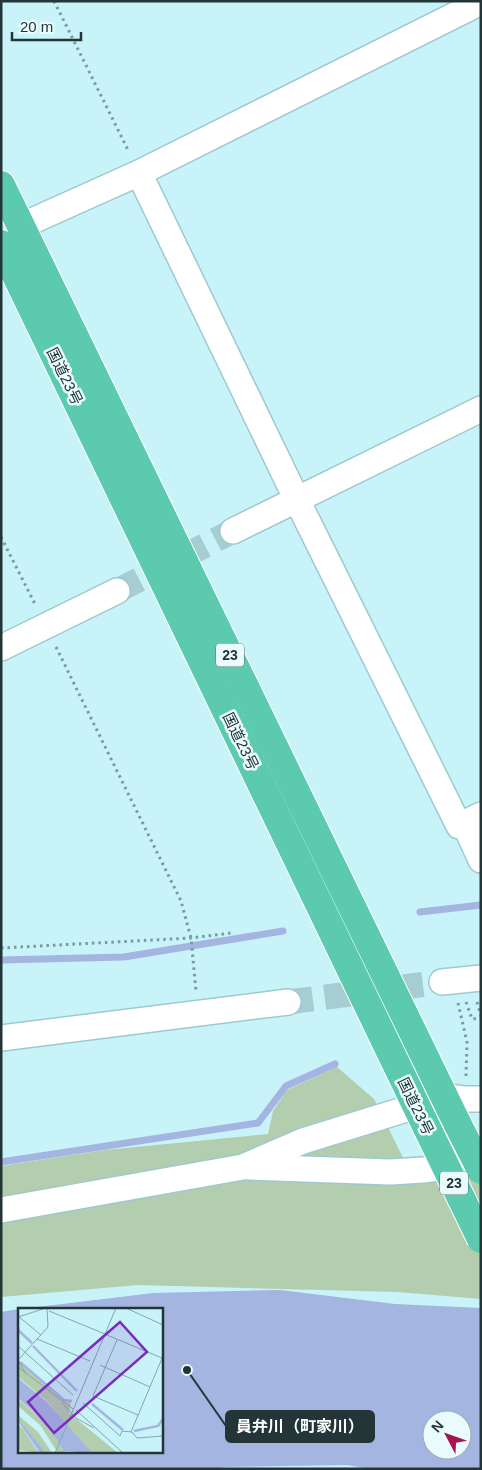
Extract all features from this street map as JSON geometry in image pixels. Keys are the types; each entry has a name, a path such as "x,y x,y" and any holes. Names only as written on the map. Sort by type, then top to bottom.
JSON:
{"highway":[{"name":"国道23号","path":"1,185 462,1105 481,1170"},
{"name":"国道23号","path":"1,244 481,1238"}],"street":[{"path":"21,226 139,173 481,2"},
{"path":"139,173 297,500 459,826 472,819 481,860"},
{"path":"233,530 481,409"},
{"path":"1,648 117,591"},
{"path":"449,989 481,978"},
{"path":"1,1038 288,1002"},
{"path":"1,1210 243,1166 304,1141 422,1117"},
{"path":"243,1166 390,1172 423,1170 481,1162"}],"path":[{"path":"54,1 139,173"},
{"path":"1,537 181,901 191,939 198,1013"},
{"path":"1,948 191,939 231,933"},
{"path":"449,989 467,1042 462,1105"},
{"path":"463,995 472,1019 481,1018"}],"green space":[{"path":"337,1067 374,1099 414,1180 481,1177 481,1299 397,1292 138,1285 1,1297 1,1166 105,1150 268,1134 273,1111 287,1090"}],"water":[{"path":"280,1290 395,1304 481,1308 481,1469 371,1469 347,1465 224,1467 216,1469 1,1469 1,1312 18,1309 18,1452 162,1452 162,1308 29,1308 153,1293"}],"waterway":[{"path":"420,912 481,905"},
{"path":"1,960 124,957 283,931"},
{"path":"1,1162 258,1123 286,1086 335,1064"}],"tunnel":[{"path":"117,591 233,531"},
{"path":"288,1002 442,982"}],"place":[{"name":"員弁川（町家川）","path":"187,1370"}]}
